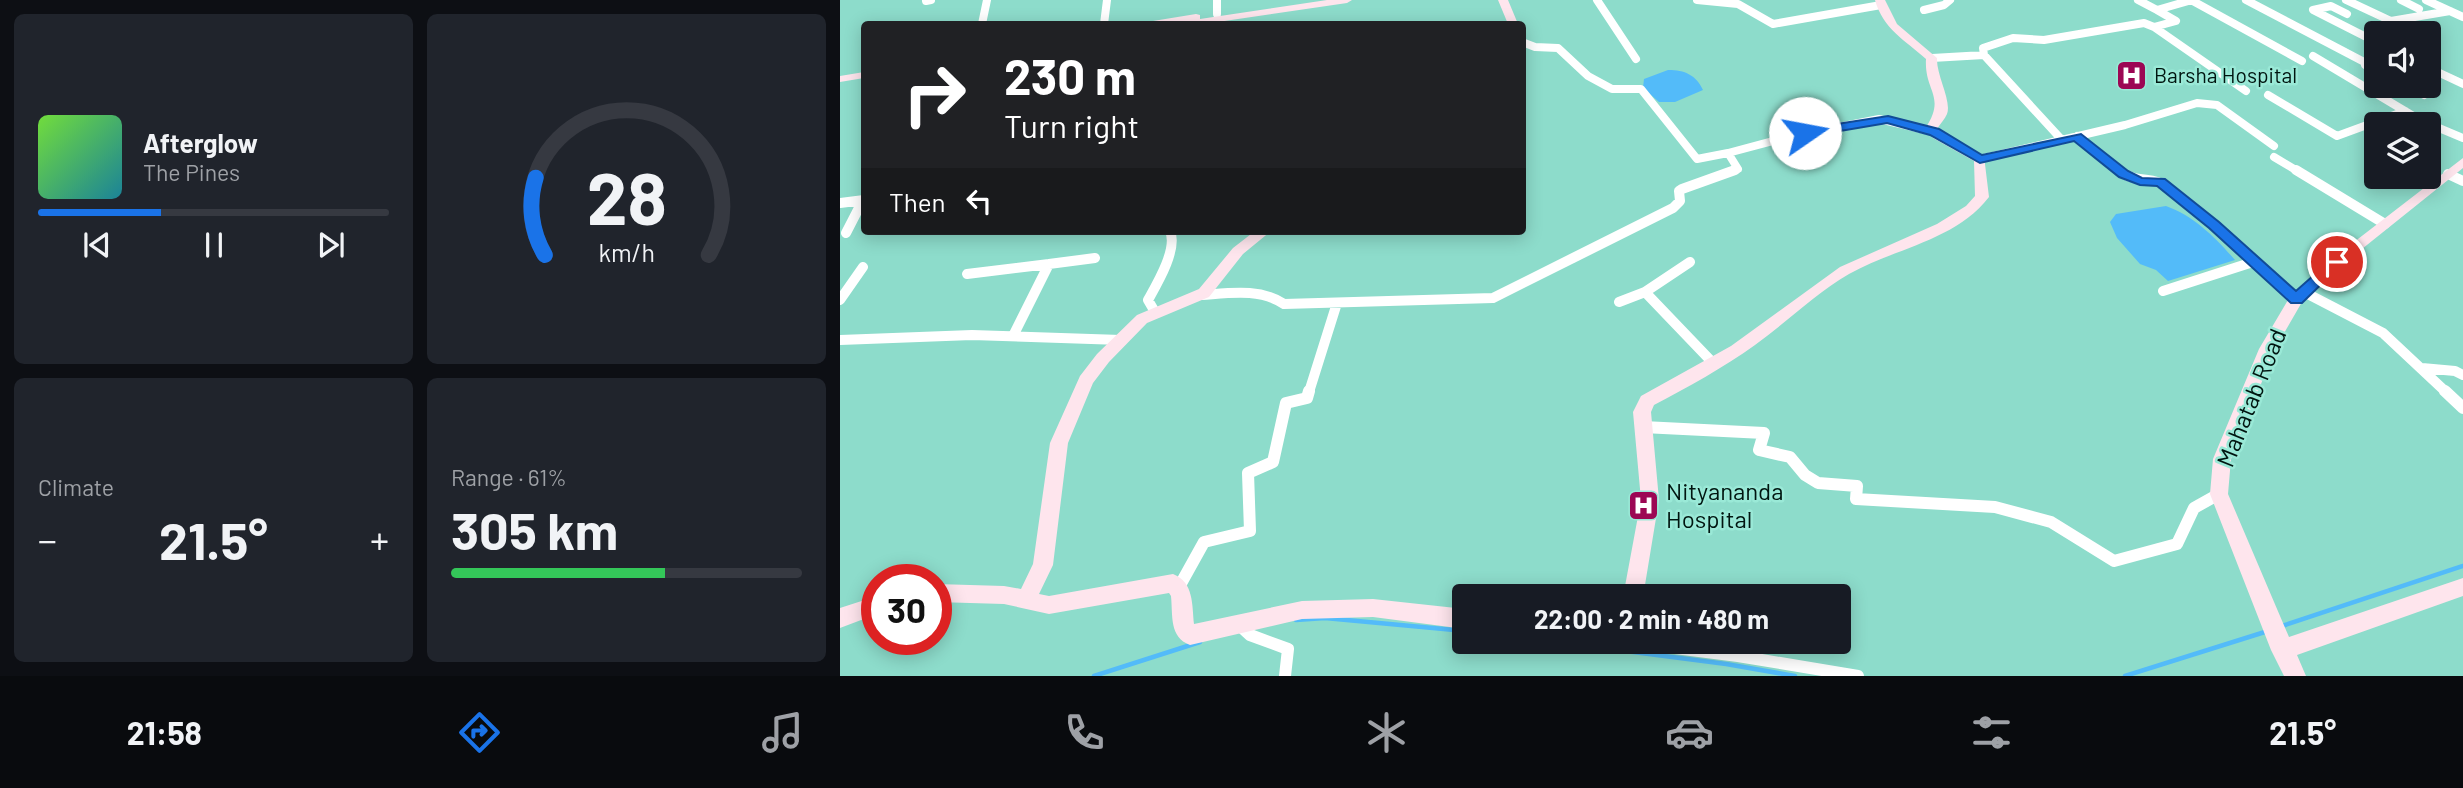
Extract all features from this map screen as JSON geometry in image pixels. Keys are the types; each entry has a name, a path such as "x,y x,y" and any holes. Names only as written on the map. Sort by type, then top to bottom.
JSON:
{"street":[{"path":"926,1 931,0"},
{"path":"983,21 988,0"},
{"path":"1104,21 1107,0"},
{"path":"1217,0 1217,14"},
{"path":"1172,21 1312,0"},
{"path":"1206,21 1347,0"},
{"path":"1503,0 1509,21"},
{"path":"1597,0 1636,60"},
{"path":"1697,0 1744,5 1773,24 1880,2 1892,27 1932,58 1984,55"},
{"path":"1924,10 1944,5 1950,0"},
{"path":"2138,0 2176,21 2154,27"},
{"path":"2157,10 2191,0 2302,61"},
{"path":"2246,0 2364,59"},
{"path":"2319,0 2347,14"},
{"path":"2346,0 2391,21 2450,11"},
{"path":"2401,0 2419,9"},
{"path":"2426,0 2463,17"},
{"path":"2331,6 2312,10 2364,36"},
{"path":"2062,139 1984,55 1983,48 2013,38 2044,40 2144,23 2154,27 2246,91"},
{"path":"1526,44 1535,47 1558,48 1588,76 1612,89 1641,89 1697,159 1800,134 1879,119 1934,132 1980,159 2125,125 2190,104 2210,103 2274,146"},
{"path":"2313,56 2405,111 2463,138"},
{"path":"1932,58 1931,71 1942,106 1941,114 1931,125 1934,132"},
{"path":"840,74 861,72"},
{"path":"840,79 861,73"},
{"path":"2441,74 2463,84"},
{"path":"2268,95 2337,136 2405,111"},
{"path":"2077,136 2123,174 2140,181 2160,182 2214,225 2253,262 2300,296 2383,333 2463,408"},
{"path":"1027,598 1043,565 1059,443 1086,380 1142,319 1202,295 1242,292 1272,296 1284,304 1493,298 1505,295 1673,208 1680,201 1679,191 1682,189 1738,169 1728,153"},
{"path":"2274,157 2385,224"},
{"path":"1635,584 1650,500 1642,407 1647,401 1746,344 1801,299 1827,282 1859,263 1923,236 1975,207 1982,197 1983,188 1980,159"},
{"name":"Mahatab Road","path":"2295,676 2219,494 2222,459 2267,349 2300,296 2385,224 2456,178 2463,162"},
{"path":"840,203 861,200"},
{"path":"846,233 861,206"},
{"path":"1155,312 1148,300 1163,276 1172,235"},
{"path":"1202,295 1238,251 1259,235"},
{"path":"967,274 1095,258"},
{"path":"1619,302 1645,292 1690,262"},
{"path":"2164,291 2253,262"},
{"path":"1013,336 1049,264"},
{"path":"840,300 863,267"},
{"path":"1645,292 1713,363"},
{"path":"1337,303 1307,398 1286,403 1273,462 1248,473 1250,531 1204,542 1179,587 1184,631 1190,635 1302,610 1350,608 1452,619"},
{"path":"840,340 972,335 1121,340"},
{"path":"2422,368 2455,371 2463,375"},
{"path":"1643,427 1764,433 1759,450 1790,457 1807,480 1826,485 1857,486 1856,499 1995,507 2051,522 2114,561 2177,544 2194,508 2219,494"},
{"path":"952,593 1027,598 1049,605 1173,583 1179,587"},
{"path":"2278,637 2463,587"},
{"path":"840,618 861,611"},
{"path":"1236,623 1245,634 1288,649 1285,676"},
{"path":"1722,654 1858,676"}],"water":[{"path":"1668,70 1689,74 1703,90 1675,102 1659,102 1643,88 1644,79"},
{"path":"2166,206 2204,229 2235,260 2168,281 2156,270 2140,264 2117,238 2110,222 2116,214"}],"waterway":[{"path":"2282,626 2463,566"},
{"path":"1296,620 1325,618 1452,630"},
{"path":"2125,676 2268,631"},
{"path":"1094,676 1200,642"},
{"path":"1649,654 1795,676"}],"place":[{"name":"Barsha Hospital","path":"2131,76"},
{"name":"Nityananda Hospital","path":"1643,506"}],"route":[{"path":"1805,133 1888,119 1914,129 1934,132 1980,159 2077,136 2123,174 2140,181 2160,182 2214,225 2296,299 2337,262"}]}
